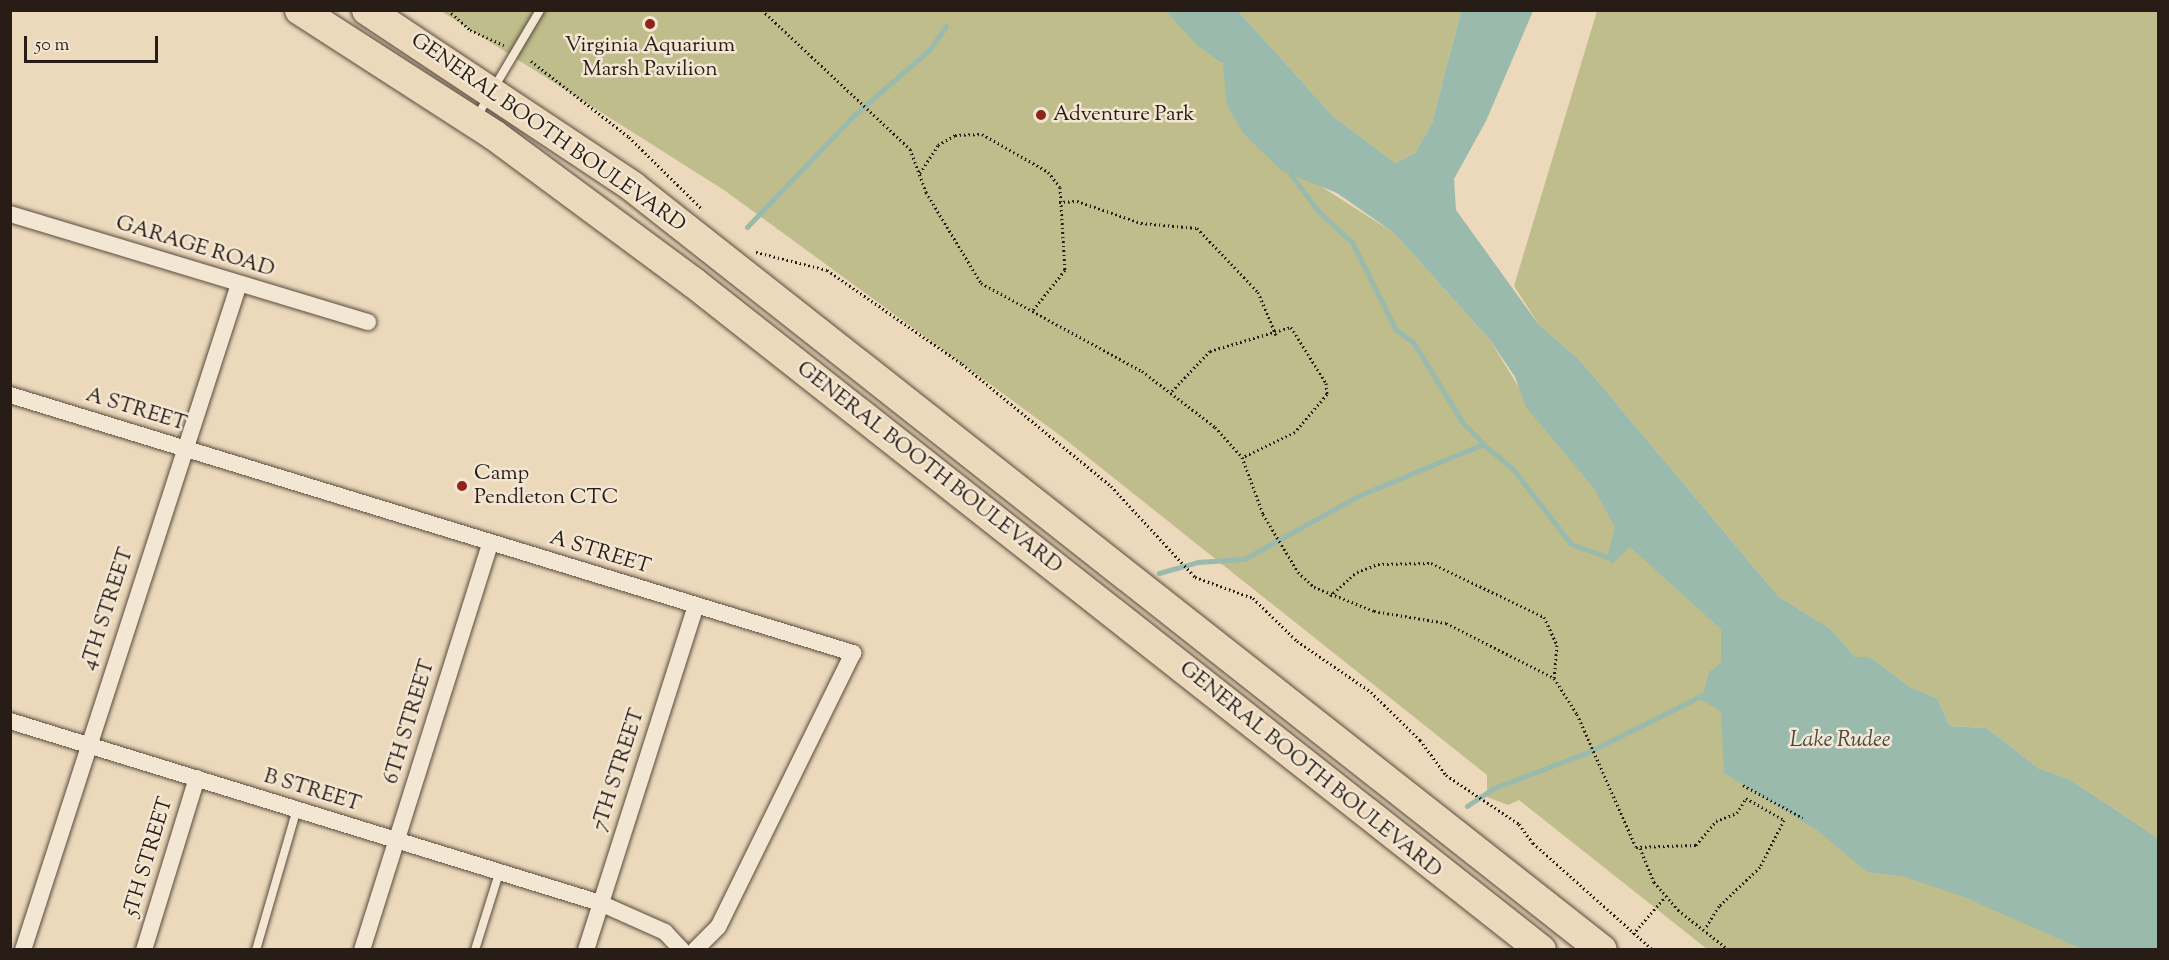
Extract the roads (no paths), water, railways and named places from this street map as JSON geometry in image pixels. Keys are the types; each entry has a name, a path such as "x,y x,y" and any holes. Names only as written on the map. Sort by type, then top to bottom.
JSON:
{"highway":[{"name":"GENERAL BOOTH BOULEVARD","path":"300,10 474,122 694,283 1541,950"},
{"name":"GENERAL BOOTH BOULEVARD","path":"367,10 491,90 633,187 1602,950"}],"street":[{"name":"GARAGE ROAD","path":"10,214 368,322"},
{"name":"4TH STREET","path":"23,950 87,745 239,284"},
{"name":"A STREET","path":"10,395 854,653 718,927 695,950"},
{"name":"6TH STREET","path":"362,950 490,543"},
{"name":"7TH STREET","path":"586,950 696,606"},
{"name":"B STREET","path":"10,721 396,841 500,870 600,903 665,932 682,950"},
{"name":"5TH STREET","path":"144,950 197,778"}],"lane":[{"path":"474,122 540,10"},
{"path":"256,950 297,809"},
{"path":"475,950 500,870"}],"water":[{"name":"Lake Rudee","path":"1166,11 1238,11 1333,116 1395,163 1415,153 1432,123 1461,11 1533,11 1486,121 1454,179 1456,210 1539,325 1579,359 1778,596 1831,629 1855,657 1870,657 1910,687 1937,698 1950,726 1987,728 2038,768 2069,779 2158,838 2158,949 2082,949 1964,897 1902,876 1867,872 1817,830 1724,773 1721,712 1702,700 1709,672 1721,663 1721,629 1630,547 1612,564 1607,557 1615,527 1593,487 1526,407 1515,377 1490,340 1394,233 1337,193 1282,171 1243,133 1227,105 1223,64 1198,46"}],"waterway":[{"path":"747,227 852,117 930,49 946,26"},
{"path":"1291,175 1319,212 1352,242 1396,330 1413,342 1463,423 1483,444"},
{"path":"1159,573 1198,562 1244,559 1360,495 1483,444 1512,468 1571,544 1607,557"},
{"path":"1467,806 1494,788 1586,753 1703,695"}],"place":[{"name":"Virginia Aquarium Marsh Pavilion","path":"650,24"},
{"name":"Adventure Park","path":"1041,115"},
{"name":"Camp Pendleton CTC","path":"462,486"}]}
